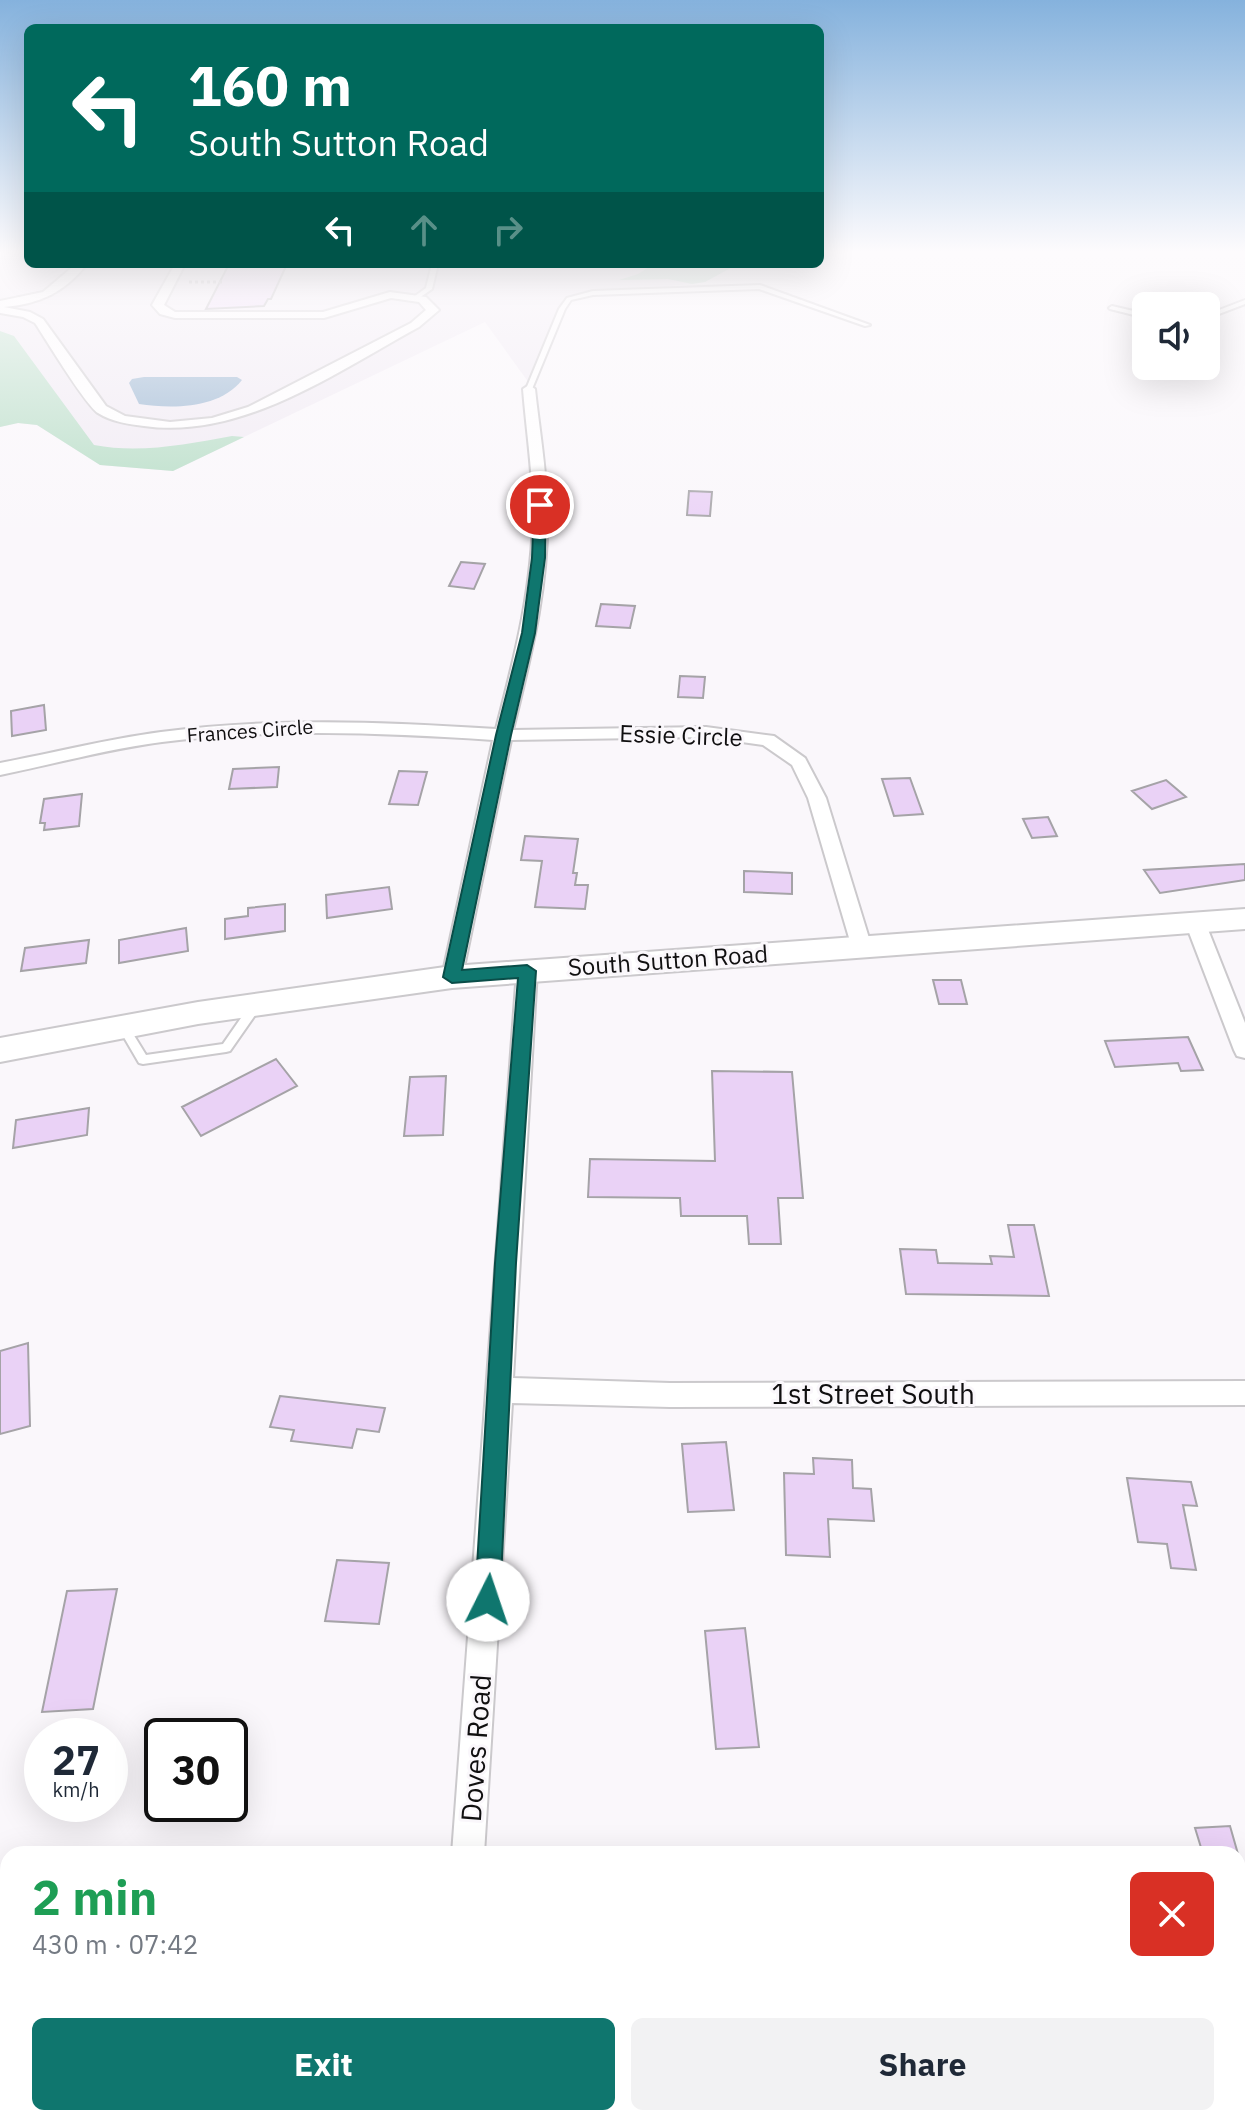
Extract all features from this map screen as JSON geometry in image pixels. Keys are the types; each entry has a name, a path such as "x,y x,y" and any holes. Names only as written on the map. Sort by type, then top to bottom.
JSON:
{"main road":[{"name":"South Sutton Road","path":"0,1050 257,1004 452,977 1245,919"}],"street":[{"path":"59,348 106,412 145,424 184,425 221,420 253,410 371,348"},
{"path":"452,977 503,735 529,633 538,558 540,505 529,389"},
{"name":"Frances Circle","path":"0,769 161,737 261,729 360,726 503,735"},
{"name":"Essie Circle","path":"503,735 706,732 768,740 799,762 817,798 862,948"},
{"path":"1195,922 1245,1050"},
{"name":"Doves Road","path":"469,1846 527,971"},
{"name":"1st Street South","path":"501,1390 670,1395 1245,1393"}],"lane":[{"path":"529,389 546,348"}],"shaded area":[{"path":"0,348 430,348 173,471 100,465 37,425 18,423 0,427"},
{"path":"504,348 543,348 529,383"}],"green space":[{"path":"0,348 23,348 94,445 129,449 244,437 173,471 100,465 37,425 18,423 0,427"}],"water":[{"path":"237,377 242,380 232,390 208,402 166,406 139,404 129,383 132,379"}],"building":[{"path":"689,491 712,492 710,516 687,515"},
{"path":"461,562 485,564 474,589 449,586"},
{"path":"601,604 635,606 630,628 596,626"},
{"path":"680,676 705,677 703,698 678,697"},
{"path":"44,705 46,730 12,736 11,711"},
{"path":"279,767 277,787 229,789 233,769"},
{"path":"399,771 427,772 418,805 389,804"},
{"path":"910,778 923,814 894,816 882,779"},
{"path":"1166,780 1186,797 1152,809 1132,791"},
{"path":"82,794 79,826 44,830 45,823 40,823 44,799"},
{"path":"1048,817 1057,836 1032,838 1023,819"},
{"path":"525,836 578,839 573,873 577,873 575,885 588,885 585,909 535,907 542,861 521,860"},
{"path":"1245,864 1245,880 1160,893 1144,870"},
{"path":"744,871 792,873 792,894 744,892"},
{"path":"389,887 392,909 327,918 326,895"},
{"path":"285,904 285,931 225,939 225,919 248,916 248,908"},
{"path":"186,928 188,951 119,963 119,940"},
{"path":"89,940 86,963 21,971 25,948"},
{"path":"933,980 961,980 967,1004 939,1004"},
{"path":"1188,1037 1203,1070 1181,1071 1178,1063 1115,1067 1105,1041"},
{"path":"276,1059 297,1086 201,1136 182,1107"},
{"path":"712,1071 792,1072 803,1198 778,1198 781,1244 749,1244 747,1216 681,1216 680,1198 588,1197 590,1159 715,1161"},
{"path":"446,1076 443,1135 404,1136 410,1077"},
{"path":"89,1108 87,1135 13,1148 16,1120"},
{"path":"1008,1225 1034,1225 1049,1296 906,1294 900,1249 936,1250 938,1263 992,1264 990,1256 1014,1257"},
{"path":"28,1343 30,1426 0,1434 0,1351"},
{"path":"280,1396 385,1408 379,1432 357,1429 352,1448 291,1441 294,1430 270,1427"},
{"path":"726,1442 734,1510 688,1512 682,1444"},
{"path":"813,1458 852,1460 853,1488 871,1489 874,1521 828,1519 830,1557 786,1555 784,1473 814,1474"},
{"path":"1127,1478 1191,1482 1197,1506 1183,1505 1196,1570 1171,1568 1167,1544 1138,1542"},
{"path":"337,1560 389,1563 379,1624 325,1621"},
{"path":"117,1589 93,1709 42,1712 67,1591"},
{"path":"745,1628 759,1747 716,1749 705,1631"},
{"path":"1230,1826 1236,1846 1201,1846 1195,1828"}],"route":[{"path":"488,1600 506,1263 527,971 452,977 503,735 529,633 538,558 540,505"}]}
